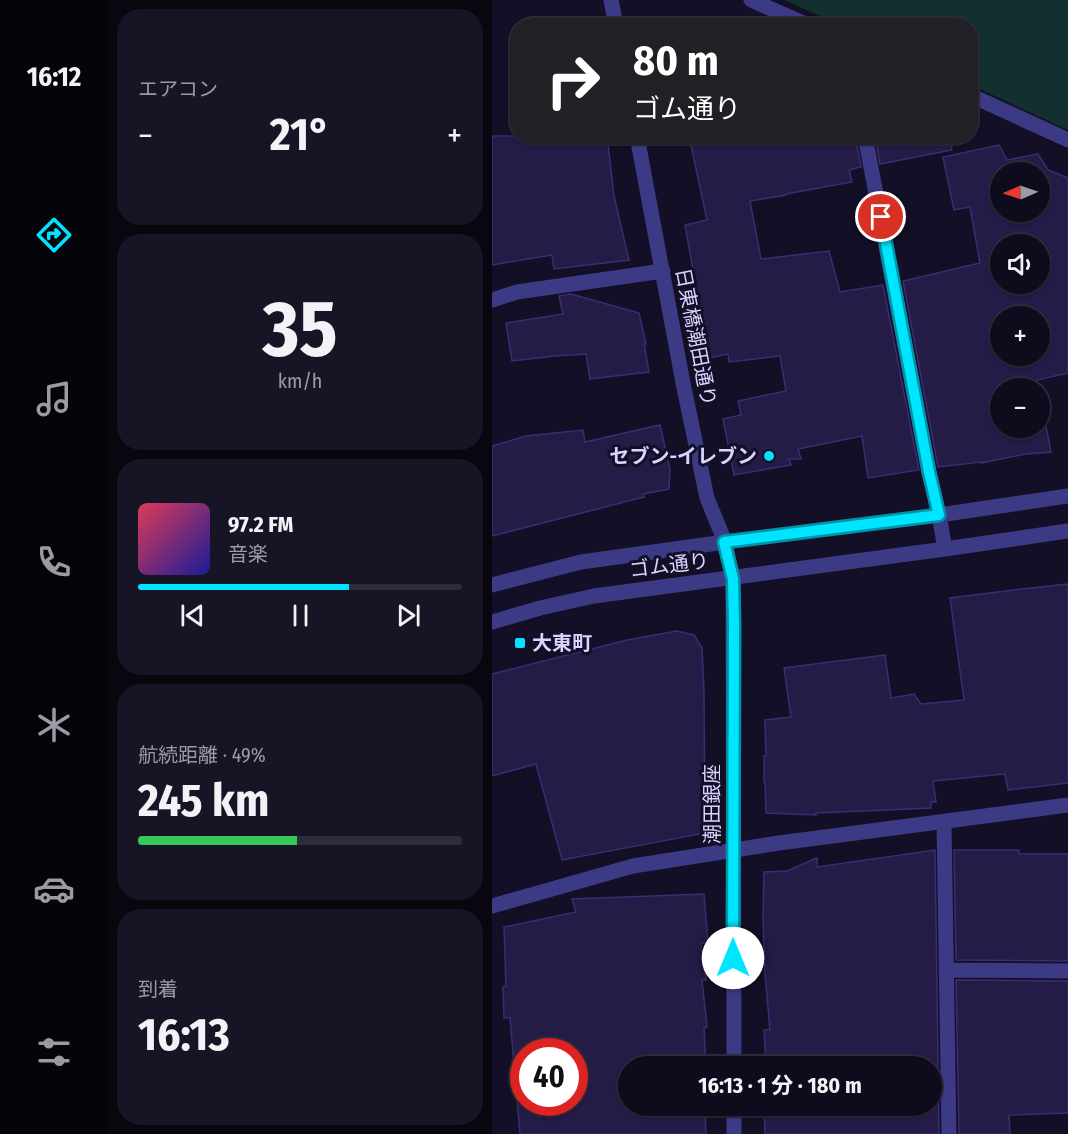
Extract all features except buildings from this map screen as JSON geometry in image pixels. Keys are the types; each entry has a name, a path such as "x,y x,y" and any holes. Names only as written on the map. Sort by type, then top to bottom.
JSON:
{"street":[{"path":"611,0 614,18"},
{"path":"752,0 792,18"},
{"path":"978,99 1068,140"},
{"name":"日東橋潮田通り","path":"639,144 706,498 724,542"},
{"path":"867,144 945,549"},
{"path":"492,300 517,292 663,272"},
{"name":"ゴム通り","path":"492,585 581,562 1068,496"},
{"name":"ゴム通り","path":"492,622 540,608 594,597 1068,531"},
{"name":"潮田銀座","path":"724,542 733,579 734,1056"},
{"path":"492,906 633,866 733,850 1068,805"},
{"path":"944,822 949,1134"},
{"path":"947,970 1068,971"},
{"path":"734,1116 734,1134"}],"green space":[{"path":"784,0 1068,0 1068,130 978,88 978,18 824,18"}],"place":[{"name":"セブン-イレブン","path":"769,456"},
{"name":"大東町","path":"520,643"}],"route":[{"path":"733,958 734,625 733,579 724,542 939,515 881,217"}]}
